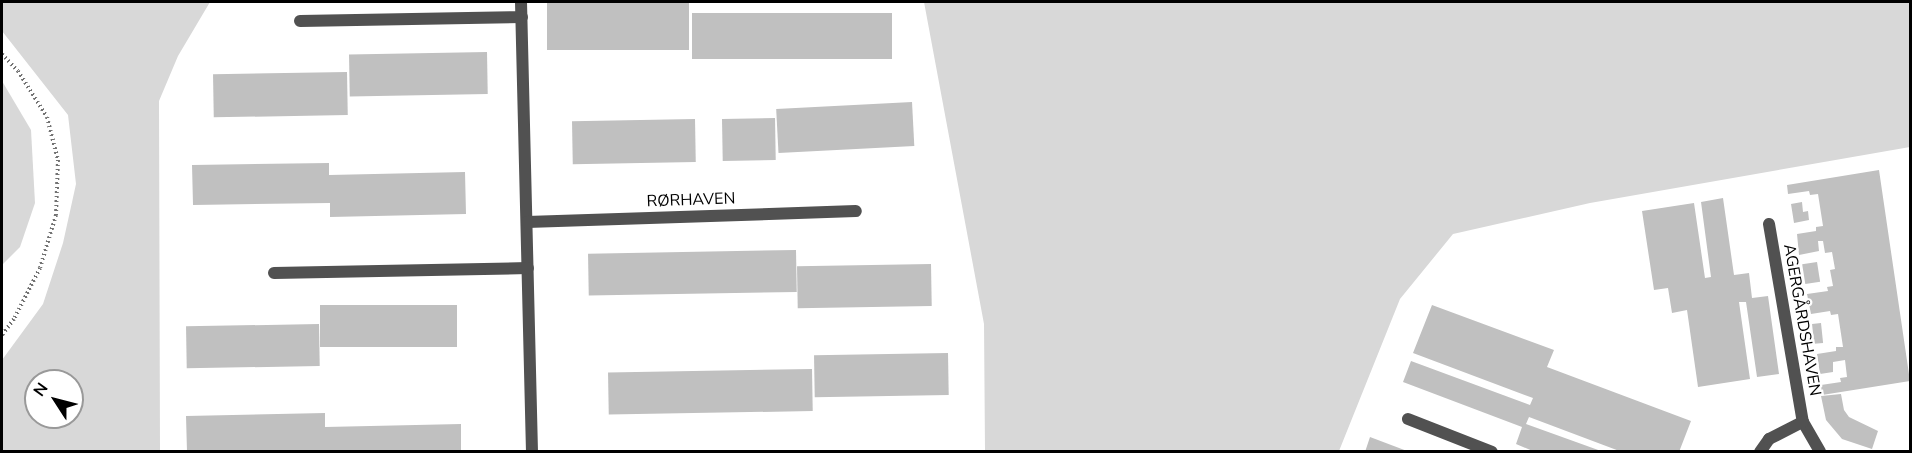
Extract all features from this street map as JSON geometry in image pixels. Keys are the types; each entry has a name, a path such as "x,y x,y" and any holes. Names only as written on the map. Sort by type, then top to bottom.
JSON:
{"street":[{"path":"521,2 532,452"},
{"path":"300,21 522,17"},
{"name":"RØRHAVEN","path":"527,222 856,211"},
{"name":"AGERGÅRDSHAVEN","path":"1768,224 1803,422 1820,452"},
{"path":"274,273 528,268"},
{"path":"1408,419 1492,452"},
{"path":"1760,452 1768,439 1803,422"}],"path":[{"path":"2,54 18,71 47,117 58,160 56,215 40,268 14,319 2,335"}],"shaded area":[{"path":"2,2 210,2 178,56 159,101 160,451 2,451 2,360 43,304 63,243 76,184 68,115 2,31"},
{"path":"924,2 1910,2 1910,147 1590,203 1453,234 1400,299 1339,451 985,451 984,324"},
{"path":"2,81 31,130 35,203 20,247 2,265"}],"building":[{"path":"547,2 689,2 689,50 547,50"},
{"path":"692,13 892,13 892,59 692,59"},
{"path":"487,52 488,94 350,96 349,54"},
{"path":"347,72 348,115 214,117 213,74"},
{"path":"912,102 914,146 778,153 776,109"},
{"path":"775,118 776,160 723,161 722,119"},
{"path":"695,119 696,162 573,164 572,121"},
{"path":"329,163 329,175 465,172 466,214 330,217 330,203 193,205 192,165"},
{"path":"1879,170 1910,381 1822,395 1821,385 1841,382 1840,378 1847,377 1845,360 1833,362 1833,372 1820,374 1817,354 1836,351 1836,347 1843,347 1838,314 1831,315 1830,311 1811,314 1807,294 1828,291 1827,287 1833,286 1830,270 1835,269 1832,252 1825,253 1823,241 1818,241 1819,251 1799,255 1797,234 1816,231 1816,227 1823,226 1818,194 1810,195 1809,191 1788,194 1787,185"},
{"path":"1723,198 1734,275 1749,273 1752,298 1768,296 1779,374 1757,377 1746,302 1739,302 1750,379 1698,387 1687,310 1672,313 1668,288 1654,290 1642,211 1694,203 1705,278 1711,277 1701,202"},
{"path":"1802,202 1803,212 1808,211 1809,220 1794,223 1791,204"},
{"path":"796,250 797,292 589,296 588,254"},
{"path":"1817,262 1820,282 1805,284 1802,264"},
{"path":"931,264 932,306 798,308 797,266"},
{"path":"320,305 457,305 457,347 320,347"},
{"path":"1432,305 1554,350 1547,367 1691,421 1679,452 1622,452 1529,417 1526,424 1601,451 1535,452 1516,444 1522,427 1403,382 1411,361 1530,405 1533,398 1413,353"},
{"path":"1821,323 1823,343 1814,344 1812,324"},
{"path":"319,324 320,366 187,368 186,326"},
{"path":"948,353 949,395 815,397 814,355"},
{"path":"812,369 813,411 609,415 608,373"},
{"path":"1841,394 1844,410 1849,417 1878,431 1872,449 1842,439 1826,420 1821,396"},
{"path":"325,413 325,427 461,424 461,452 187,452 186,416"},
{"path":"1370,437 1407,451 1407,452 1365,452"}]}
